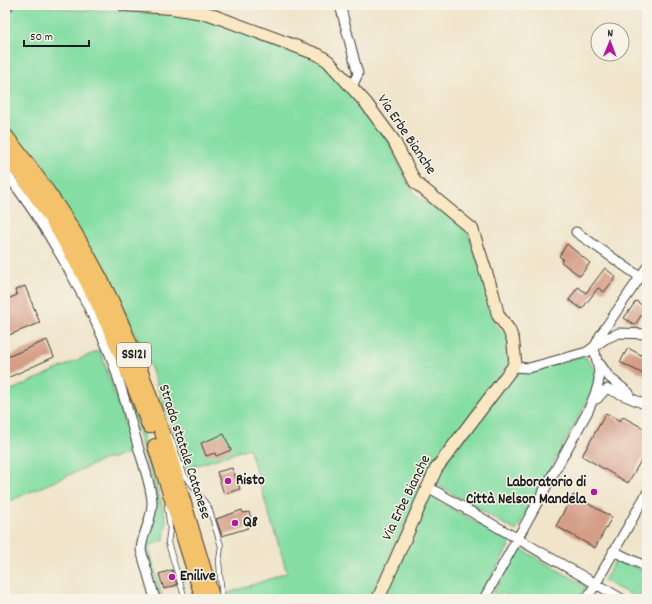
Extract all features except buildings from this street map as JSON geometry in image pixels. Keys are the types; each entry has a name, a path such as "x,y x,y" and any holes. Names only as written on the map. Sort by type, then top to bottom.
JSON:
{"main road":[{"name":"Strada statale Catanese","path":"5,135 48,192 76,235 112,301 128,339 158,422 213,599"},
{"name":"Strada statale Catanese","path":"5,153 42,204 82,271 116,341 153,438 203,599"}],"street":[{"name":"Via Erbe Bianche","path":"124,5 172,8 209,14 319,55 328,61 352,86 394,141 415,182 472,229 493,294 498,315 509,330 513,340 515,360 513,367 446,455 428,487 381,597"},
{"path":"340,5 358,74 352,86"},
{"path":"5,172 59,254 82,295 107,348 127,410 150,492 152,511 142,542 141,550 155,599"},
{"path":"576,232 640,277"},
{"path":"484,599 587,413 600,384 598,361 594,348 601,334 647,267"},
{"path":"513,367 529,368 587,352 606,339 619,333 647,334"},
{"path":"598,361 609,377 637,400"},
{"path":"587,413 600,395 608,389 647,405"},
{"path":"428,487 622,599"},
{"path":"587,599 647,493"},
{"path":"613,551 647,567"}],"lane":[{"path":"128,339 146,366"},
{"path":"169,433 184,474 208,508 221,546 219,561 222,599"},
{"path":"153,438 154,462"},
{"path":"166,504 170,517 168,543 185,599"}],"green space":[{"path":"20,5 42,5 72,10 148,11 207,18 320,60 362,105 390,143 406,179 416,195 426,202 440,208 467,232 484,279 494,320 497,326 508,336 510,360 429,475 421,476 418,482 421,489 373,599 225,599 223,595 287,573 249,448 186,469 150,365 139,340 13,135 5,125 5,11"},
{"path":"100,350 132,447 124,455 103,460 5,503 5,393"},
{"path":"585,356 596,372 593,391 516,531 434,483 445,464 513,375"},
{"path":"122,374 142,428 150,464 166,519 164,540 148,546 163,599 159,599 146,554 148,536 155,513 157,500"},
{"path":"429,496 511,542 479,599 400,599 387,591"},
{"path":"519,548 586,586 578,599 513,599 501,592 497,599 490,599"},
{"path":"616,559 647,573 647,590 644,589 639,599 604,581"}],"place":[{"name":"Risto","path":"228,481"},
{"name":"Laboratorio di Città Nelson Mandela","path":"594,492"},
{"name":"Q8","path":"235,523"},
{"name":"Enilive","path":"172,577"}]}
